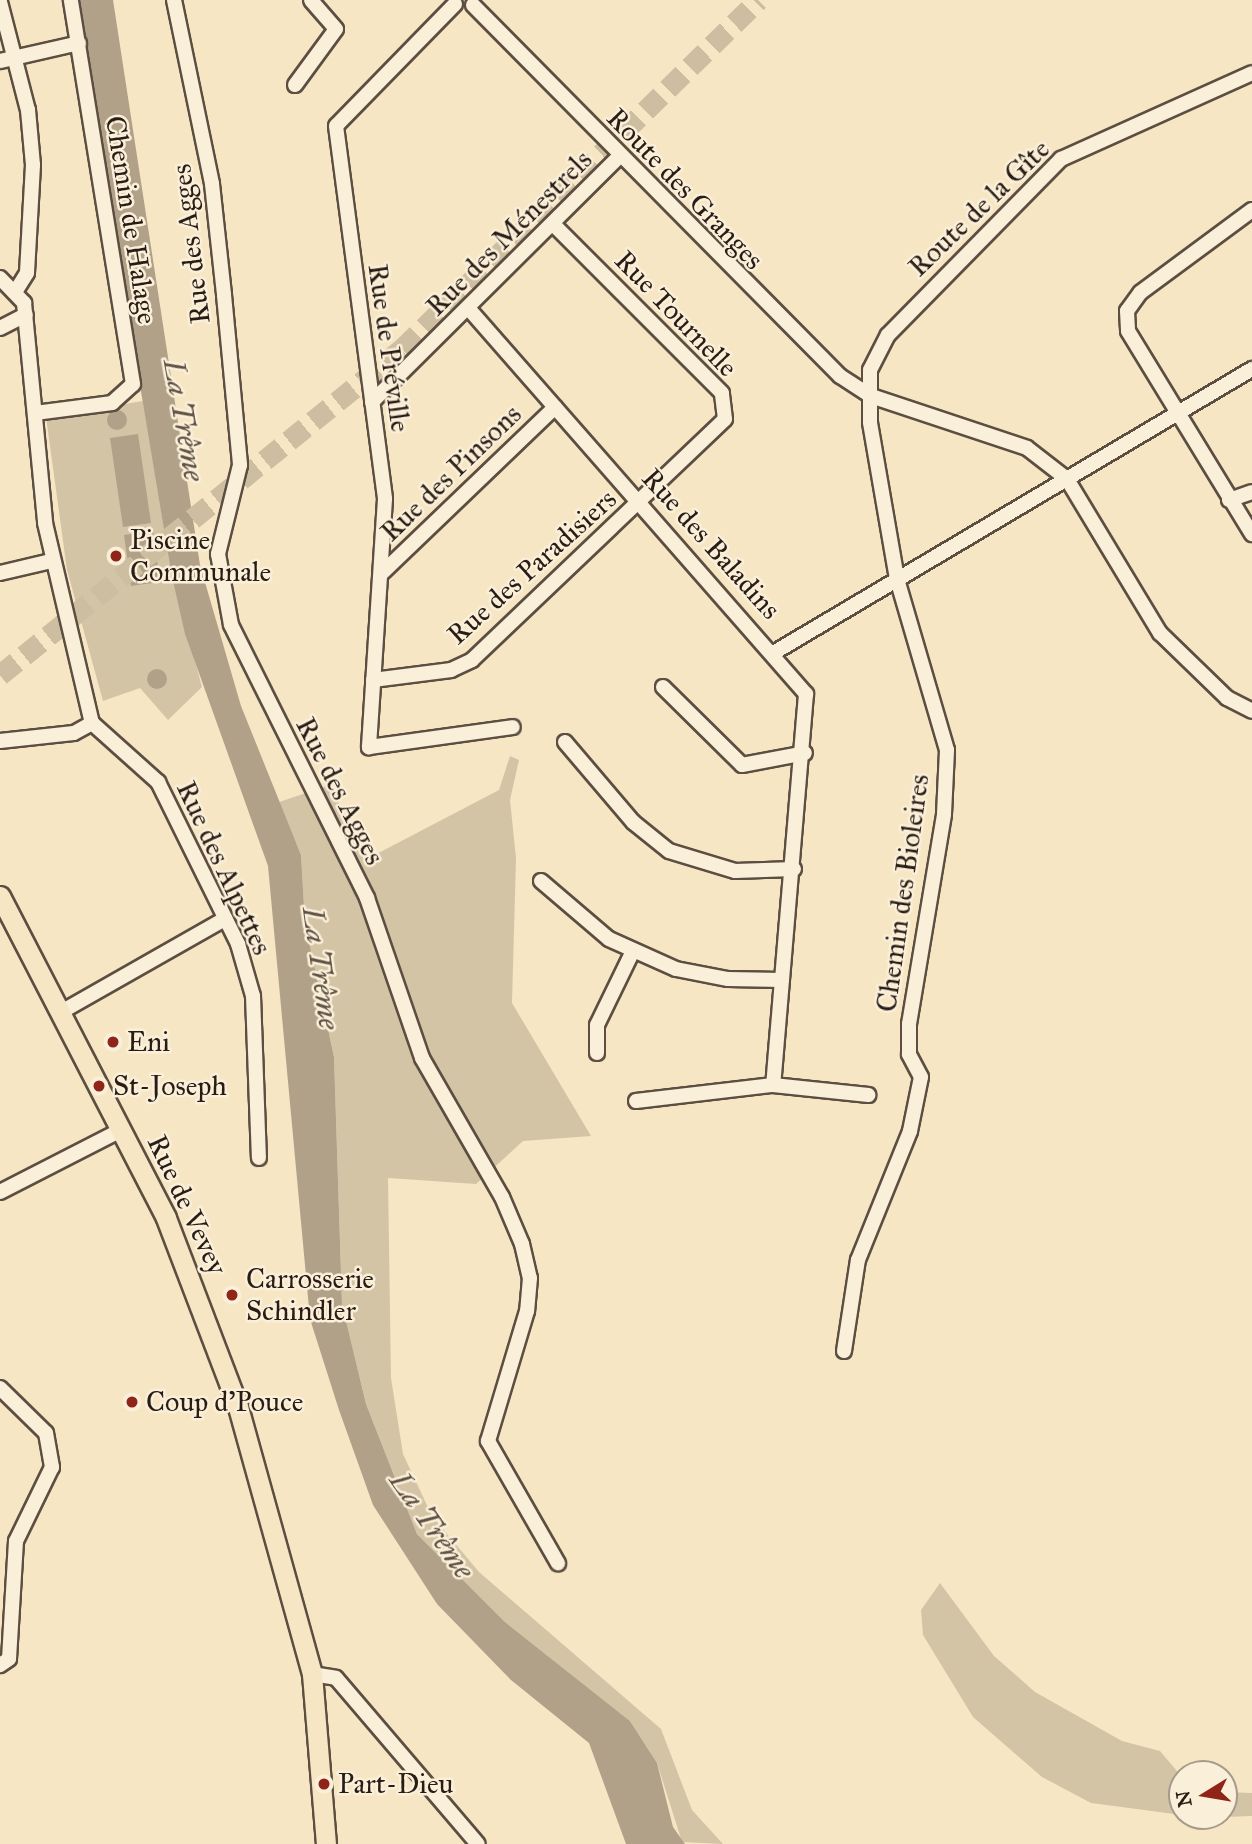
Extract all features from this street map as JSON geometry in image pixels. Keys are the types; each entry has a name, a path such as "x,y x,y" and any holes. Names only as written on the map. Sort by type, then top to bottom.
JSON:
{"main road":[{"name":"Rue de Vevey","path":"0,896 121,1130 211,1329 312,1675 326,1844"}],"street":[{"name":"Chemin de Halage","path":"35,413 112,403 133,384 71,0"},
{"name":"Rue des Agges","path":"174,0 212,184 225,295 240,464 218,554 231,625 367,898 422,1058 502,1197 522,1244 530,1278 527,1311 488,1441 558,1563"},
{"path":"295,85 336,29 311,0"},
{"path":"0,2 15,58 33,165 27,274 17,289"},
{"path":"454,2 475,2"},
{"name":"Rue de Préville","path":"454,2 336,126 385,499 369,747 513,727"},
{"name":"Route des Granges","path":"475,2 619,157 810,351 872,396 1027,448 1068,479"},
{"path":"0,61 79,43"},
{"name":"Route de la Gîte","path":"872,396 870,370 888,335 1041,174 1083,145 1199,102 1252,73"},
{"name":"Rue des Ménestrels","path":"372,402 469,309 619,157"},
{"path":"1252,210 1140,293 1127,311 1128,331 1252,534"},
{"name":"Rue Tournelle","path":"553,225 722,393 725,419 640,502"},
{"path":"0,278 17,289 26,315 51,561 92,723 74,733 0,741"},
{"name":"Rue des Baladins","path":"469,309 775,652 1252,369"},
{"path":"0,328 26,315"},
{"name":"Chemin des Bioleires","path":"845,1351 858,1260 910,1131 921,1077 909,1054 909,1024 944,814 947,750 897,579 870,422 872,396"},
{"name":"Rue des Pinsons","path":"381,574 555,407"},
{"path":"1068,479 1160,633 1227,698 1252,711"},
{"path":"1229,500 1252,492"},
{"name":"Rue des Paradisiers","path":"373,680 451,670 472,660 640,502"},
{"path":"0,573 51,561"},
{"path":"773,1085 805,753 806,694 775,652"},
{"path":"663,687 743,765 805,753"},
{"name":"Rue des Alpettes","path":"92,723 158,782 225,919 253,996 259,1158"},
{"path":"565,742 633,822 669,851 735,871 793,869"},
{"path":"541,881 580,919 633,951 728,979 782,980"},
{"path":"61,1012 225,919"},
{"path":"597,1053 597,1025 633,951"},
{"path":"636,1101 773,1085 869,1095"},
{"path":"0,1192 121,1130"},
{"path":"0,1388 46,1433 52,1467 16,1541 9,1659 0,1665"},
{"path":"312,1675 336,1678 478,1844"}],"shaded area":[{"path":"76,0 113,0 200,565 241,706 301,855 305,923 334,1057 342,1304 366,1404 417,1534 505,1622 630,1721 657,1763 673,1827 685,1844 626,1844 589,1743 511,1680 437,1604 373,1505 339,1410 310,1319 268,866 185,634 171,572"},
{"name":"Piscine Communale","path":"143,401 171,572 202,687 168,720 140,688 103,701 67,570 46,417"},
{"path":"117,410 124,413 127,420 124,427 117,430 110,427 107,420 110,413"},
{"path":"138,434 151,523 123,527 110,438"},
{"path":"153,531 160,582 131,586 124,535"},
{"path":"157,669 164,672 167,679 164,686 157,689 150,686 147,679 150,672"},
{"path":"510,756 519,760 510,800 516,858 512,1003 591,1136 523,1141 476,1184 388,1178 391,1378 403,1454 432,1516 479,1572 661,1729 692,1810 723,1844 682,1842 657,1763 630,1721 505,1622 417,1534 366,1404 342,1304 334,1057 305,923 301,855 279,802 330,785 367,859 499,790"},
{"path":"940,1583 994,1656 1035,1692 1122,1741 1160,1751 1168,1760 1168,1813 1091,1803 1042,1777 973,1717 923,1635 921,1610"},
{"path":"1238,1792 1252,1793 1252,1816 1238,1817"}],"tunnel":[{"path":"0,675 402,349 759,0"}],"place":[{"name":"Piscine Communale","path":"116,556"},
{"name":"Eni","path":"113,1042"},
{"name":"St-Joseph","path":"99,1086"},
{"name":"Carrosserie Schindler","path":"232,1295"},
{"name":"Coup d'Pouce","path":"132,1402"},
{"name":"Part-Dieu","path":"324,1784"}],"water label":[{"name":"La Trême","path":"184,420"},
{"name":"La Trême","path":"321,968"},
{"name":"La Trême","path":"432,1525"}]}
